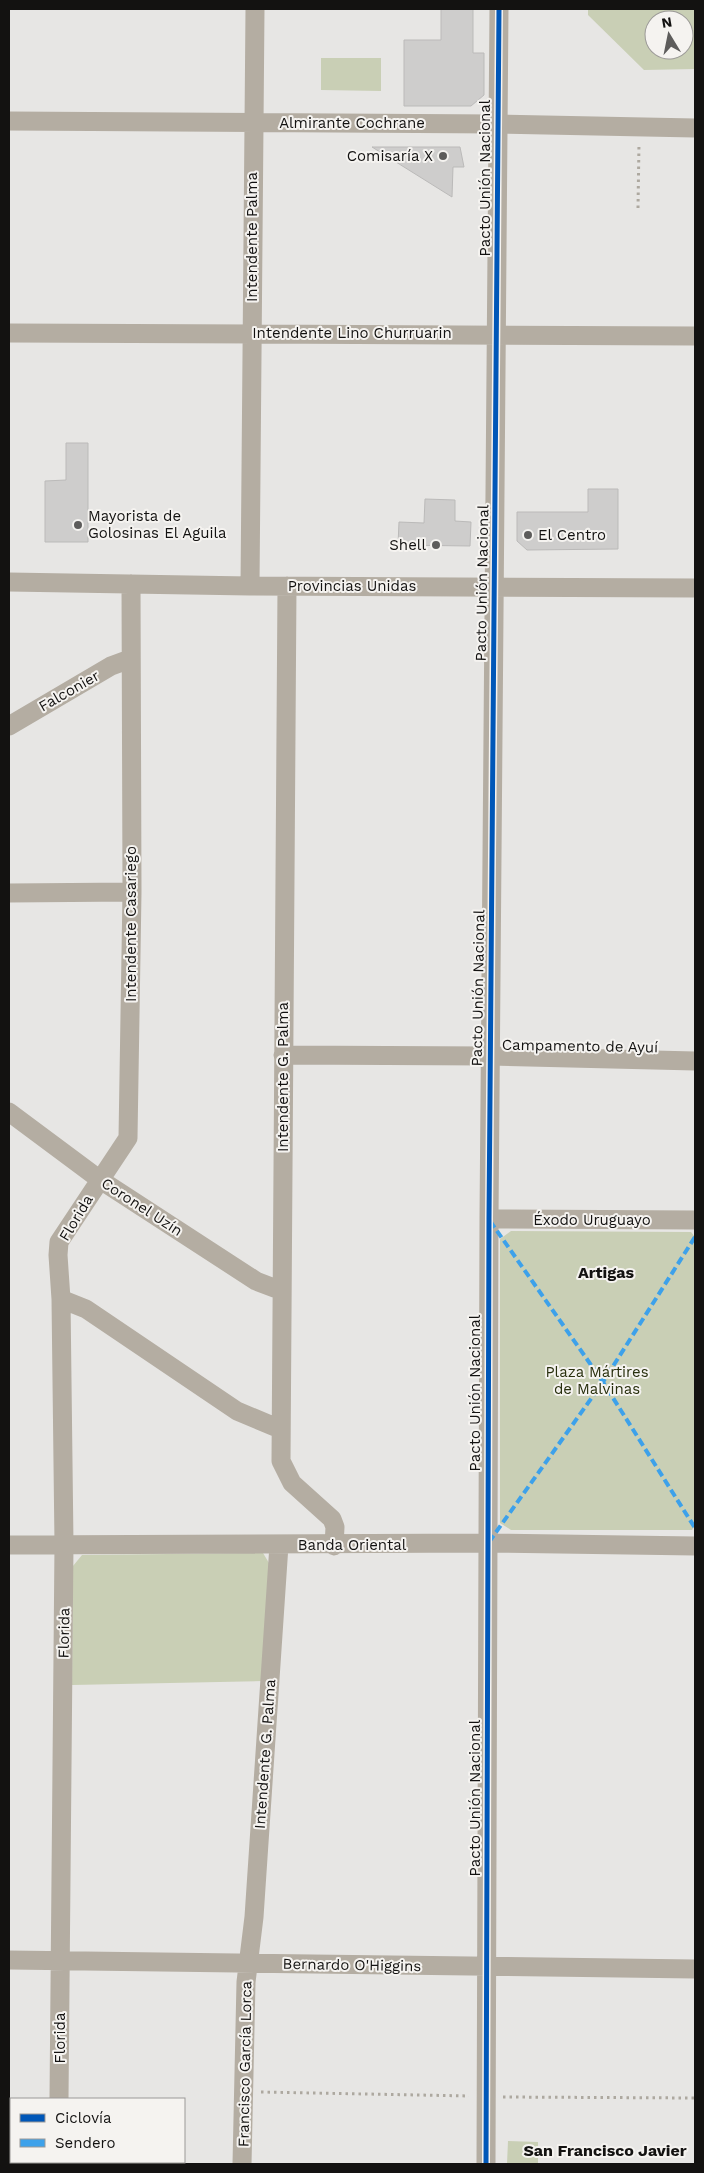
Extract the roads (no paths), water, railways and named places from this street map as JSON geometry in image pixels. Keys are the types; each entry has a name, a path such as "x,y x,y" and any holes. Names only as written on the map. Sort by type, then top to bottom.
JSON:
{"street":[{"name":"Intendente Palma","path":"250,586 255,9"},
{"name":"Pacto Unión Nacional","path":"486,2164 488,1967 487,1543 499,9"},
{"name":"Almirante Cochrane","path":"9,120 498,124 695,128"},
{"name":"Intendente Lino Churruarin","path":"9,333 695,336"},
{"name":"Provincias Unidas","path":"9,582 250,586 695,588"},
{"path":"130,659 131,584"},
{"name":"Intendente G. Palma","path":"287,586 281,1461 284,1472 292,1483 332,1518 335,1527 334,1546"},
{"name":"Falconier","path":"9,726 112,666 130,659"},
{"name":"Intendente Casariego","path":"99,1179 121,1152 128,1138 132,892 130,659"},
{"path":"9,893 132,892"},
{"name":"Campamento de Ayuí","path":"283,1055 490,1056 695,1061"},
{"name":"Coronel Uzín","path":"9,1112 99,1179 256,1281 282,1291"},
{"name":"Florida","path":"59,2098 64,1544 62,1299 58,1255 59,1242 99,1179"},
{"name":"Éxodo Uruguayo","path":"489,1219 695,1220"},
{"path":"62,1299 86,1308 237,1411 280,1429"},
{"name":"Banda Oriental","path":"9,1546 64,1544 334,1546 487,1543 695,1546"},
{"name":"Intendente G. Palma","path":"248,1964 254,1917 279,1545"},
{"name":"Bernardo O'Higgins","path":"9,1960 695,1969"},
{"name":"Francisco García Lorca","path":"242,2164 248,1964"}],"place":[{"name":"Comisaría X","path":"443,156"},
{"name":"Mayorista de Golosinas El Aguila","path":"78,525"},
{"name":"El Centro","path":"528,535"},
{"name":"Shell","path":"436,545"}],"district":[{"name":"Artigas","path":"606,1272"},
{"name":"San Francisco Javier","path":"605,2150"}],"park label":[{"name":"Plaza Mártires de Malvinas","path":"597,1380"}]}
